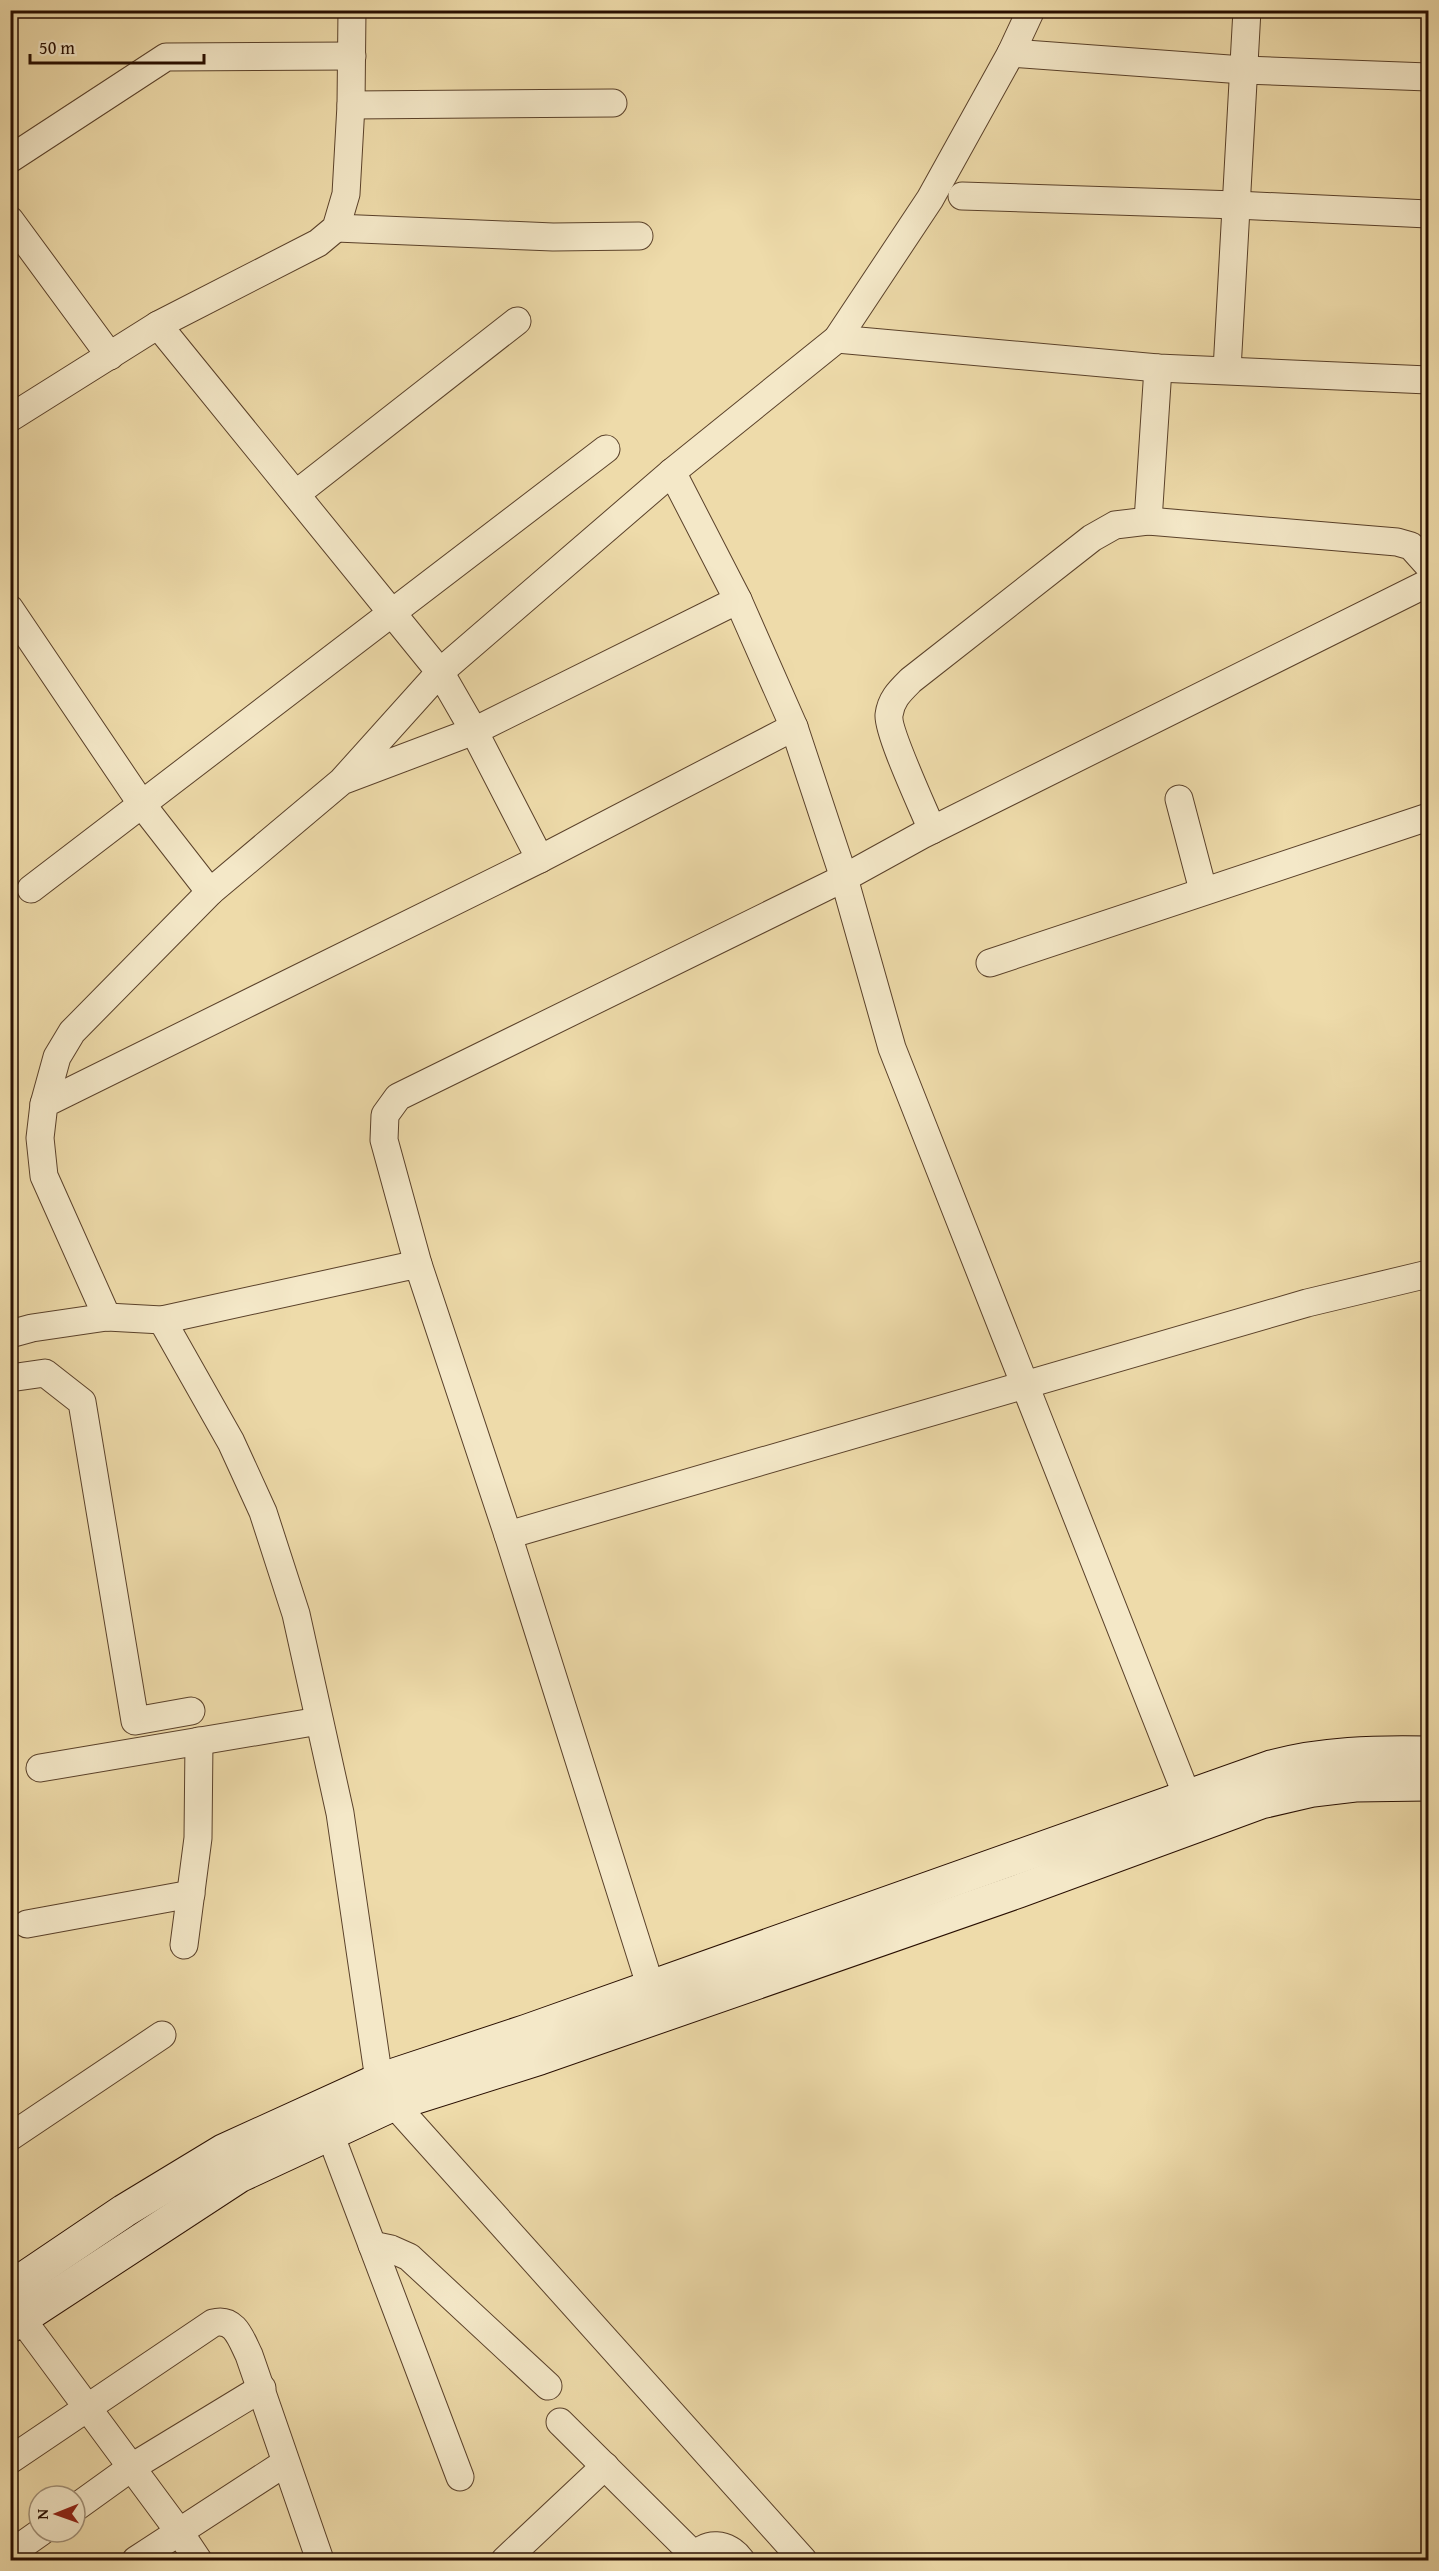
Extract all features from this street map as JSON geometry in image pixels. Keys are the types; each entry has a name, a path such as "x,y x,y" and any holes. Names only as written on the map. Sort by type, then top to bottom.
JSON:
{"street":[{"path":"10,418 158,325 318,243 336,228 346,194 351,105 352,10"},
{"path":"101,1318 44,1176 40,1138 44,1104 57,1056 72,1032 210,892 342,781 440,672 672,472 837,339 930,199 1011,53 1031,10"},
{"path":"1227,370 1247,10"},
{"path":"1011,53 1243,70 1428,77"},
{"path":"10,159 166,57 352,56"},
{"path":"351,105 613,103"},
{"path":"962,196 1236,204 1428,214"},
{"path":"10,220 110,356"},
{"path":"336,228 553,237 639,236"},
{"path":"296,494 517,321"},
{"path":"158,325 440,672 474,731 540,859"},
{"path":"837,339 1158,368 1428,380"},
{"path":"1148,521 1158,368"},
{"path":"31,889 606,449"},
{"path":"672,472 738,600 794,727 844,878 892,1048 1187,1796"},
{"path":"932,830 888,717 894,697 911,680 1092,538 1115,525 1148,521 1397,542 1411,546 1428,566"},
{"path":"655,2001 508,1535 418,1264 384,1140 385,1115 398,1097 844,878 932,830 1428,583"},
{"path":"342,781 474,731 738,600"},
{"path":"10,609 142,806 210,892"},
{"path":"44,1104 540,859 794,727"},
{"path":"1179,799 1203,891"},
{"path":"990,963 1428,817"},
{"path":"21,1331 101,1318 162,1320 418,1264"},
{"path":"508,1535 1307,1303 1428,1274"},
{"path":"162,1320 231,1442 263,1512 296,1614 340,1813 386,2092 803,2560"},
{"path":"10,1378 45,1373 82,1402 135,1720 191,1711"},
{"path":"40,1768 319,1721"},
{"path":"184,1945 208,1740"},
{"path":"655,2001 1187,1796 1271,1767 1304,1757 1372,1753 1428,1753"},
{"path":"10,2288 124,2211 386,2092 527,2031 655,2001 1019,1891 1261,1802 1334,1787 1428,1784"},
{"path":"27,1924 191,1894"},
{"path":"10,2137 162,2035"},
{"path":"272,2145 330,2134 386,2092"},
{"path":"330,2134 460,2477"},
{"path":"198,2560 132,2467 14,2316 231,2164"},
{"path":"372,2245 391,2249 409,2257 548,2386"},
{"path":"10,2460 219,2321 234,2326 249,2355 320,2560"},
{"path":"87,2499 132,2467 262,2388"},
{"path":"560,2422 694,2558 702,2550 720,2545 739,2557 768,2522"},
{"path":"136,2560 285,2463"},
{"path":"505,2560 605,2466"},
{"path":"15,2552 27,2543"}]}
